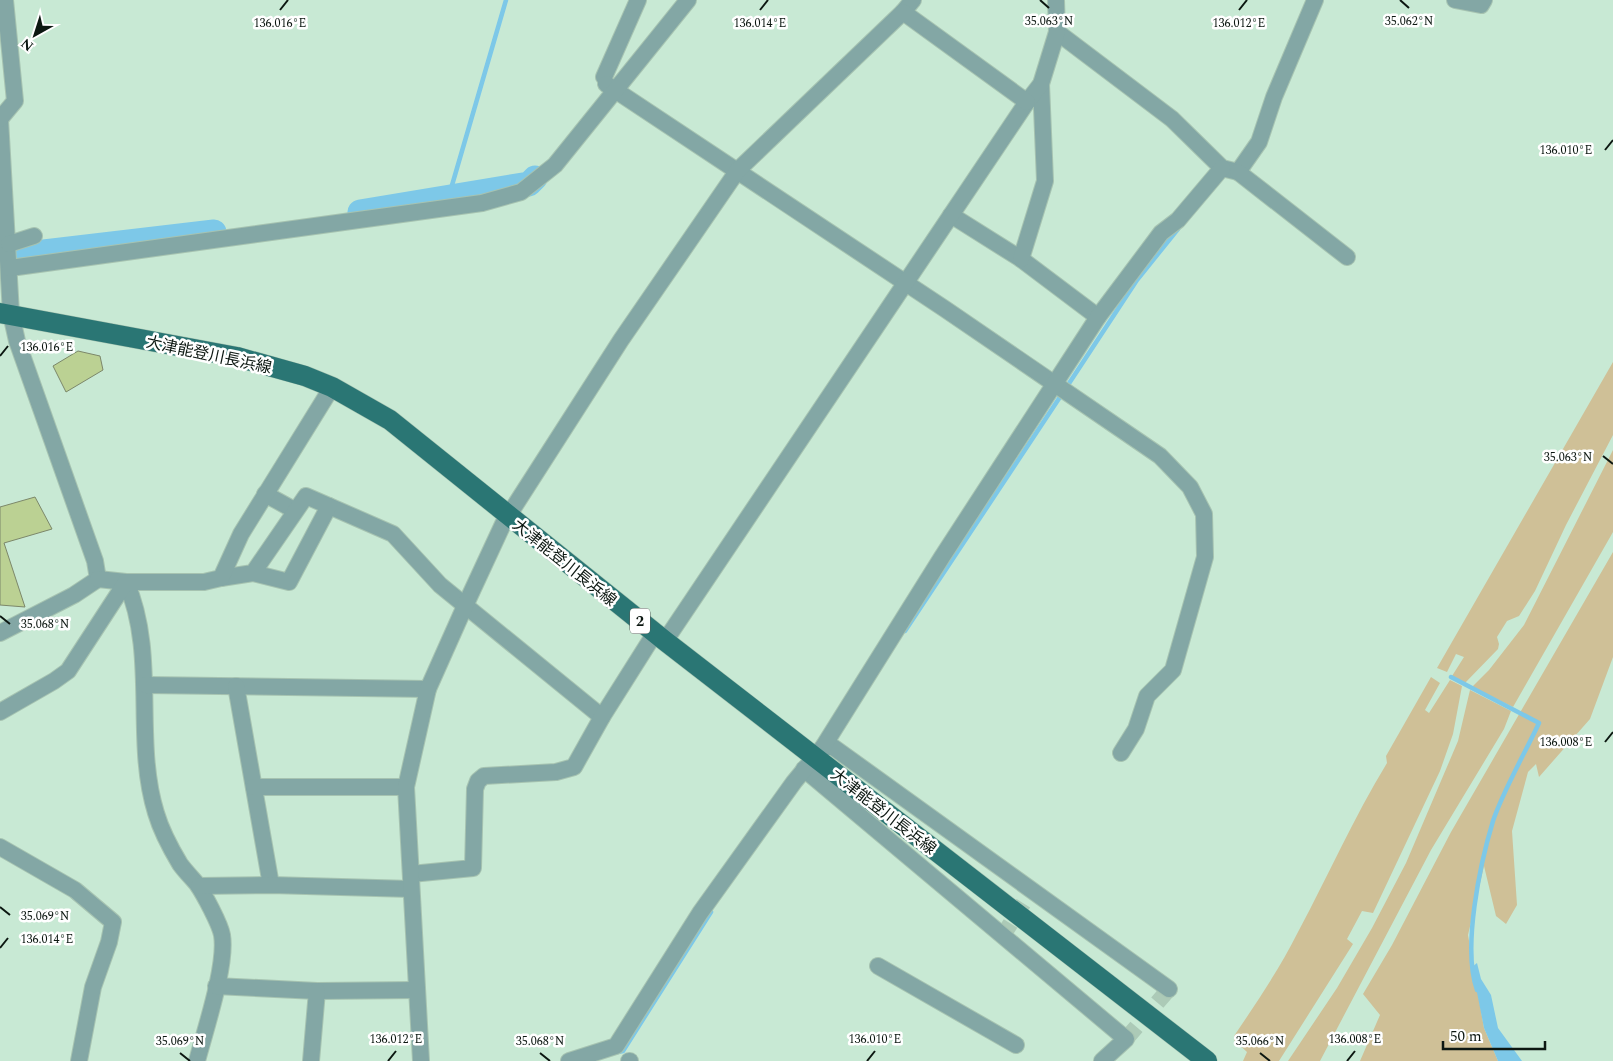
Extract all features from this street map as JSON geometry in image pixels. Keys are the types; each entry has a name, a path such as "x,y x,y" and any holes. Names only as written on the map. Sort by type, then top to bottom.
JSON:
{"main road":[{"name":"大津能登川長浜線","path":"6,314 237,357 305,376 332,387 390,420 814,758 1207,1061"}],"street":[{"path":"5,0 15,101 0,119 10,268 6,314 95,561 98,579"},
{"path":"609,84 638,0"},
{"path":"10,268 490,201 521,192 556,165 609,84 688,0"},
{"path":"1020,260 1045,180 1041,84 1057,32 1056,0"},
{"path":"569,1061 616,1046 700,913 814,758 942,557 1061,389 1098,317 1161,233 1178,220 1259,142 1274,97 1315,0"},
{"path":"1455,0 1481,5 1484,0"},
{"path":"420,1061 406,787 428,689 465,606 509,516 621,340 738,170 908,6 1027,102"},
{"path":"1057,32 1172,119 1230,170 1347,257"},
{"path":"609,84 1160,456 1190,487 1204,514 1205,557 1173,670 1146,696 1136,729 1121,752"},
{"path":"199,886 411,882 473,868 475,789 478,781 484,776 556,772 574,767 602,718 660,637 1041,84"},
{"path":"951,215 1020,260 1098,317"},
{"path":"9,244 34,236"},
{"path":"221,578 242,534 265,494 332,387"},
{"path":"265,494 294,510"},
{"path":"253,573 294,510 306,496 393,534 440,585 602,718"},
{"path":"0,634 74,595 98,579 126,582 204,582 253,573 289,582 329,506"},
{"path":"126,582 135,602 146,685 148,777 156,814 181,865 199,886 222,934 222,948 216,986 197,1061"},
{"path":"0,712 68,671 126,582"},
{"path":"146,685 428,689"},
{"path":"236,686 271,885"},
{"path":"814,758 832,747 1169,990"},
{"path":"814,758 1126,1039 1102,1061"},
{"path":"254,787 406,787"},
{"path":"0,847 75,890 113,922 109,942 93,987 79,1061"},
{"path":"878,966 1016,1045"},
{"path":"216,986 316,991 417,990"},
{"path":"312,1061 316,991"}],"shaded area":[{"path":"1613,362 1613,435 1566,525 1535,591 1519,616 1507,621 1497,637 1498,649 1465,683 1452,676 1464,657 1456,654 1447,672 1437,668"},
{"path":"1613,450 1613,532 1513,707 1472,687 1489,670 1524,625"},
{"path":"1613,552 1613,657 1590,719 1539,777 1536,764 1528,772 1512,831 1517,905 1506,924 1496,916 1484,866 1468,935 1484,1028 1498,1061 1360,1061 1380,1015 1363,994 1392,945 1451,832"},
{"path":"1431,677 1440,683 1425,710 1429,713 1450,680 1462,686 1453,734 1440,771 1373,913 1362,911 1347,939 1353,944 1279,1061 1243,1061 1247,1052 1234,1040 1234,1036 1268,985 1291,945 1352,825 1387,763 1386,756"},
{"path":"1470,690 1511,711 1504,729 1431,850 1320,1061 1288,1061 1337,988 1372,928 1406,863 1458,741"}],"water":[{"path":"1477,963 1481,979 1491,995 1498,1028 1522,1061 1498,1061 1484,1028 1472,967"}],"building":[{"path":"78,351 100,356 103,370 66,392 53,366"},
{"path":"35,497 52,529 4,543 25,607 0,605 0,507"}],"waterway":[{"path":"448,199 506,0"},
{"path":"360,212 529,184 535,178"},
{"path":"1066,388 1137,280 1178,229"},
{"path":"0,257 214,232"},
{"path":"905,631 1062,394"},
{"path":"1451,677 1539,723 1497,809 1483,860 1474,906 1472,929 1471,952 1477,990"},
{"path":"618,1052 623,1051 711,912"}],"tunnel":[{"path":"1002,937 1031,891"},
{"path":"1126,1039 1169,989"}]}
